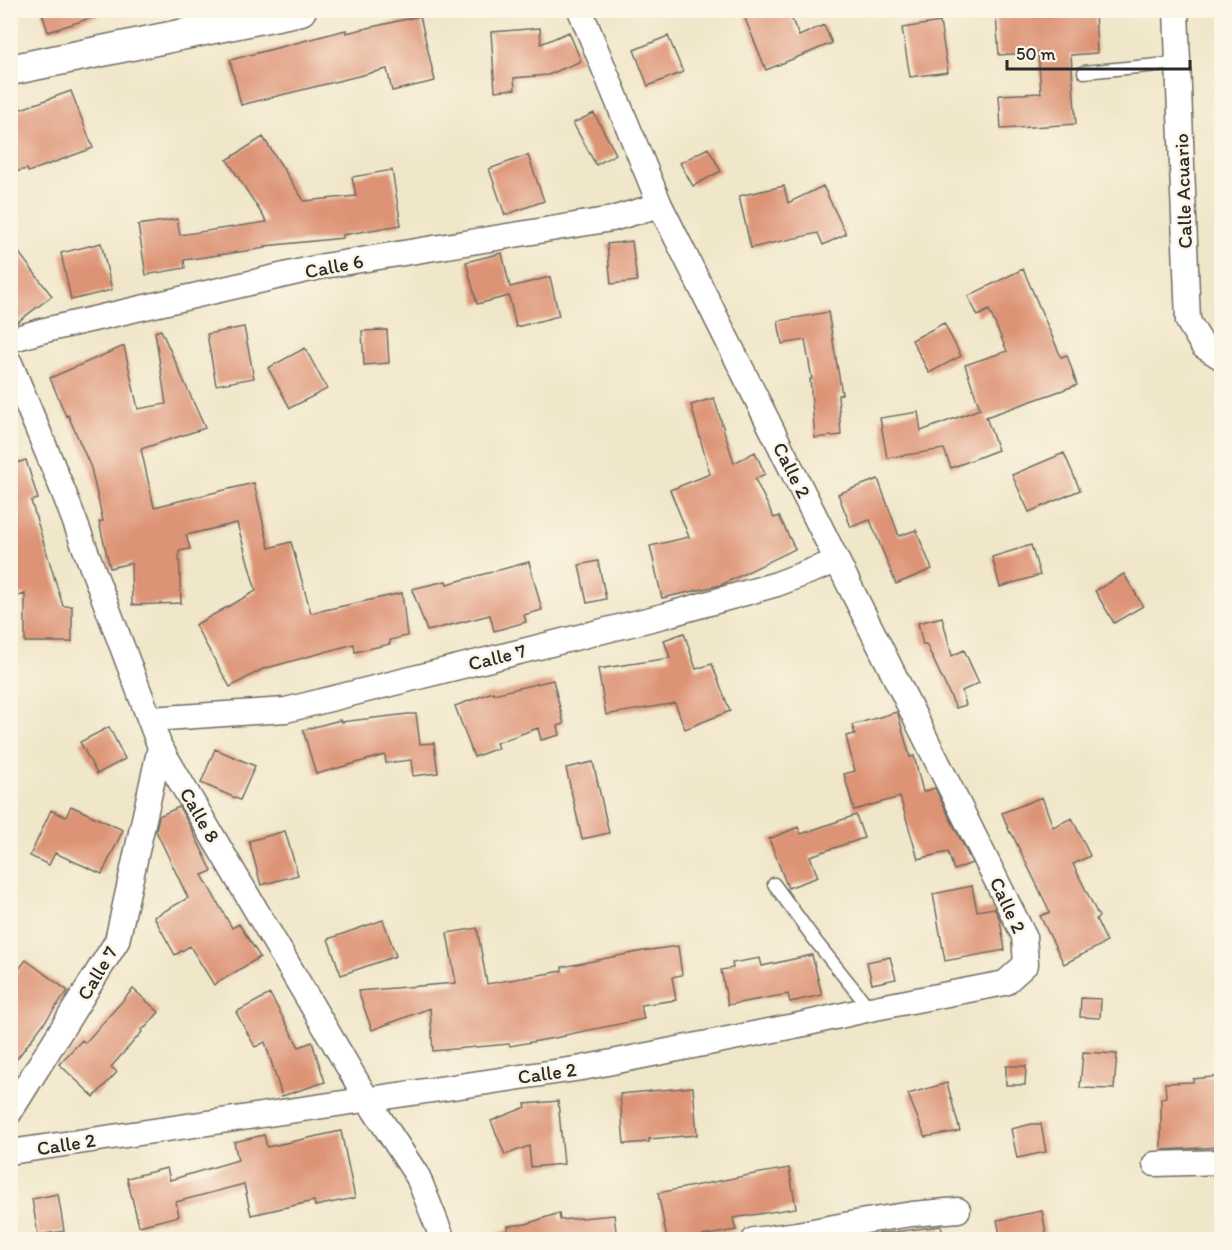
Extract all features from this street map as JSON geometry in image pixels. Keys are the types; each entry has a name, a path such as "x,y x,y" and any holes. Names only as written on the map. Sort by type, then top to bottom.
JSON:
{"street":[{"path":"10,70 301,10"},
{"name":"Calle 2","path":"10,1152 582,1068 1005,983 1026,964 1024,936 660,205 580,10"},
{"name":"Calle Acuario","path":"1176,10 1188,321 1203,346 1221,358"},
{"name":"Calle 6","path":"10,340 324,266 612,219 660,205"},
{"name":"Calle 8","path":"10,363 64,493 160,747 367,1099 418,1177 443,1239"},
{"name":"Calle 7","path":"150,719 286,710 663,616 777,584 837,561"},
{"name":"Calle 7","path":"10,1112 117,941 160,747"},
{"path":"1155,1164 1221,1162"},
{"path":"754,1239 797,1234 878,1219 958,1210"}],"lane":[{"path":"1083,72 1179,63"},
{"path":"774,884 870,1010"}],"building":[{"path":"41,10 103,10 103,14 48,32"},
{"path":"759,10 788,10 799,36 824,25 832,43 766,70 744,16"},
{"path":"1095,10 1097,53 1071,55 1076,124 1001,129 999,95 1041,93 1038,52 999,55 996,16"},
{"path":"420,16 435,81 392,91 387,69 241,105 230,60 346,30 346,33"},
{"path":"940,22 948,72 910,77 902,28"},
{"path":"540,28 541,44 569,32 581,61 548,75 514,78 515,89 495,91 491,32"},
{"path":"668,36 683,72 648,86 634,50"},
{"path":"71,91 93,148 28,172 27,169 10,173 10,113"},
{"path":"594,113 616,154 596,165 573,123"},
{"path":"263,137 304,201 356,196 352,177 392,170 401,225 343,235 343,238 265,246 266,248 184,260 185,268 146,275 138,225 177,219 180,235 267,222 227,160"},
{"path":"708,148 721,171 693,186 680,163"},
{"path":"528,155 544,201 505,215 489,169"},
{"path":"784,186 788,203 823,186 846,234 823,245 818,233 751,248 739,196"},
{"path":"10,241 52,296 10,325"},
{"path":"632,241 637,281 611,284 607,244"},
{"path":"101,243 112,290 71,300 61,253"},
{"path":"502,253 510,287 550,277 559,316 516,327 509,296 477,304 466,262"},
{"path":"1023,269 1061,357 1067,355 1077,385 986,417 998,450 951,468 944,449 887,458 880,418 918,412 921,431 980,409 965,365 1007,351 989,310 978,316 968,296"},
{"path":"828,312 842,394 838,395 841,435 815,438 810,379 812,379 805,340 782,344 778,321"},
{"path":"944,323 961,356 929,373 912,340"},
{"path":"244,327 254,378 216,385 207,334"},
{"path":"161,330 205,428 141,449 154,507 254,483 269,548 291,542 311,613 402,593 407,636 390,640 390,644 355,652 354,644 263,669 230,687 195,625 256,591 237,523 186,535 190,549 179,551 181,603 132,605 131,563 110,568 99,522 103,521 91,468 50,378 124,346 138,409 166,404 155,332"},
{"path":"387,330 389,363 364,365 362,331"},
{"path":"305,348 327,389 290,408 268,368"},
{"path":"714,398 734,463 755,452 765,474 755,479 774,518 779,516 795,549 721,585 662,598 650,546 689,537 670,490 710,474 691,405"},
{"path":"1064,453 1080,490 1029,512 1012,475"},
{"path":"26,460 38,499 31,501 63,606 72,606 72,642 25,642 25,594 10,598 10,465"},
{"path":"878,479 899,536 916,530 932,569 896,584 870,520 851,527 838,494"},
{"path":"1031,545 1040,575 1000,587 992,557"},
{"path":"598,561 606,599 587,603 579,565"},
{"path":"529,562 542,610 524,615 526,622 494,631 490,615 427,631 412,589 446,581 447,584"},
{"path":"1124,574 1143,606 1114,623 1095,591"},
{"path":"942,617 952,656 964,650 979,683 962,691 966,705 956,708 926,644 923,645 918,623"},
{"path":"684,633 696,669 712,664 730,711 685,729 675,703 606,715 598,669 670,658 664,640"},
{"path":"553,680 564,724 558,726 560,735 541,740 538,728 496,743 498,748 474,757 455,706 493,692 494,694"},
{"path":"897,712 910,757 914,756 923,792 935,788 972,863 954,870 948,852 918,859 900,797 854,810 844,774 855,771 846,736 855,734 852,725"},
{"path":"416,714 420,744 434,743 438,773 413,776 411,760 386,763 385,755 316,774 303,730 340,720 341,722"},
{"path":"109,727 125,759 97,774 80,742"},
{"path":"215,749 255,766 240,800 201,783"},
{"path":"593,762 609,833 582,839 566,768"},
{"path":"1042,797 1053,827 1072,818 1090,856 1073,864 1099,917 1096,919 1107,942 1064,964 1040,916 1050,912 1002,813"},
{"path":"71,806 123,830 102,874 55,853 49,865 30,856 51,810 66,817"},
{"path":"179,807 212,871 202,875 232,928 239,924 260,957 214,985 190,946 175,955 154,917 188,898 156,831 159,816"},
{"path":"856,815 864,838 810,856 818,877 788,888 769,839 798,827 801,834"},
{"path":"285,831 298,875 261,885 249,841"},
{"path":"972,886 977,911 994,908 1000,920 1005,950 945,961 933,894"},
{"path":"383,920 396,956 341,975 328,939"},
{"path":"477,928 487,984 562,971 562,967 678,946 682,975 672,977 676,1000 641,1005 644,1019 510,1046 509,1044 433,1051 430,1008 372,1030 358,991 456,983 447,933"},
{"path":"812,955 822,995 790,1002 788,994 728,1005 721,970 733,968 732,963 760,958 762,966"},
{"path":"890,957 896,979 872,984 867,962"},
{"path":"26,960 68,991 10,1068 10,980"},
{"path":"133,989 159,1012 111,1067 117,1072 94,1097 59,1064 82,1040 85,1043"},
{"path":"270,994 299,1047 312,1042 325,1082 282,1096 265,1042 255,1047 236,1012"},
{"path":"1081,998 1101,999 1100,1018 1080,1017"},
{"path":"1083,1052 1117,1054 1114,1089 1080,1088"},
{"path":"1006,1066 1026,1066 1025,1085 1006,1085"},
{"path":"1221,1076 1221,1147 1161,1150 1161,1098 1166,1097 1165,1083 1193,1082 1193,1079"},
{"path":"947,1083 960,1131 925,1137 908,1094"},
{"path":"693,1087 697,1135 649,1139 649,1142 624,1144 620,1094"},
{"path":"558,1101 564,1164 531,1167 529,1146 505,1155 491,1121 526,1107 525,1104"},
{"path":"1041,1124 1046,1152 1017,1158 1011,1129"},
{"path":"341,1131 355,1198 315,1206 314,1201 251,1215 244,1184 176,1202 179,1216 139,1226 127,1178 167,1168 170,1180 238,1160 234,1142 264,1135 267,1147"},
{"path":"789,1168 796,1208 733,1218 736,1230 685,1239 667,1239 658,1193"},
{"path":"58,1194 64,1231 38,1235 32,1199"},
{"path":"1042,1211 1047,1239 1001,1239 997,1220"},
{"path":"559,1213 560,1220 614,1215 617,1239 492,1239 491,1235 508,1230 508,1226 526,1224"},
{"path":"941,1226 944,1239 879,1239 878,1234"}]}
